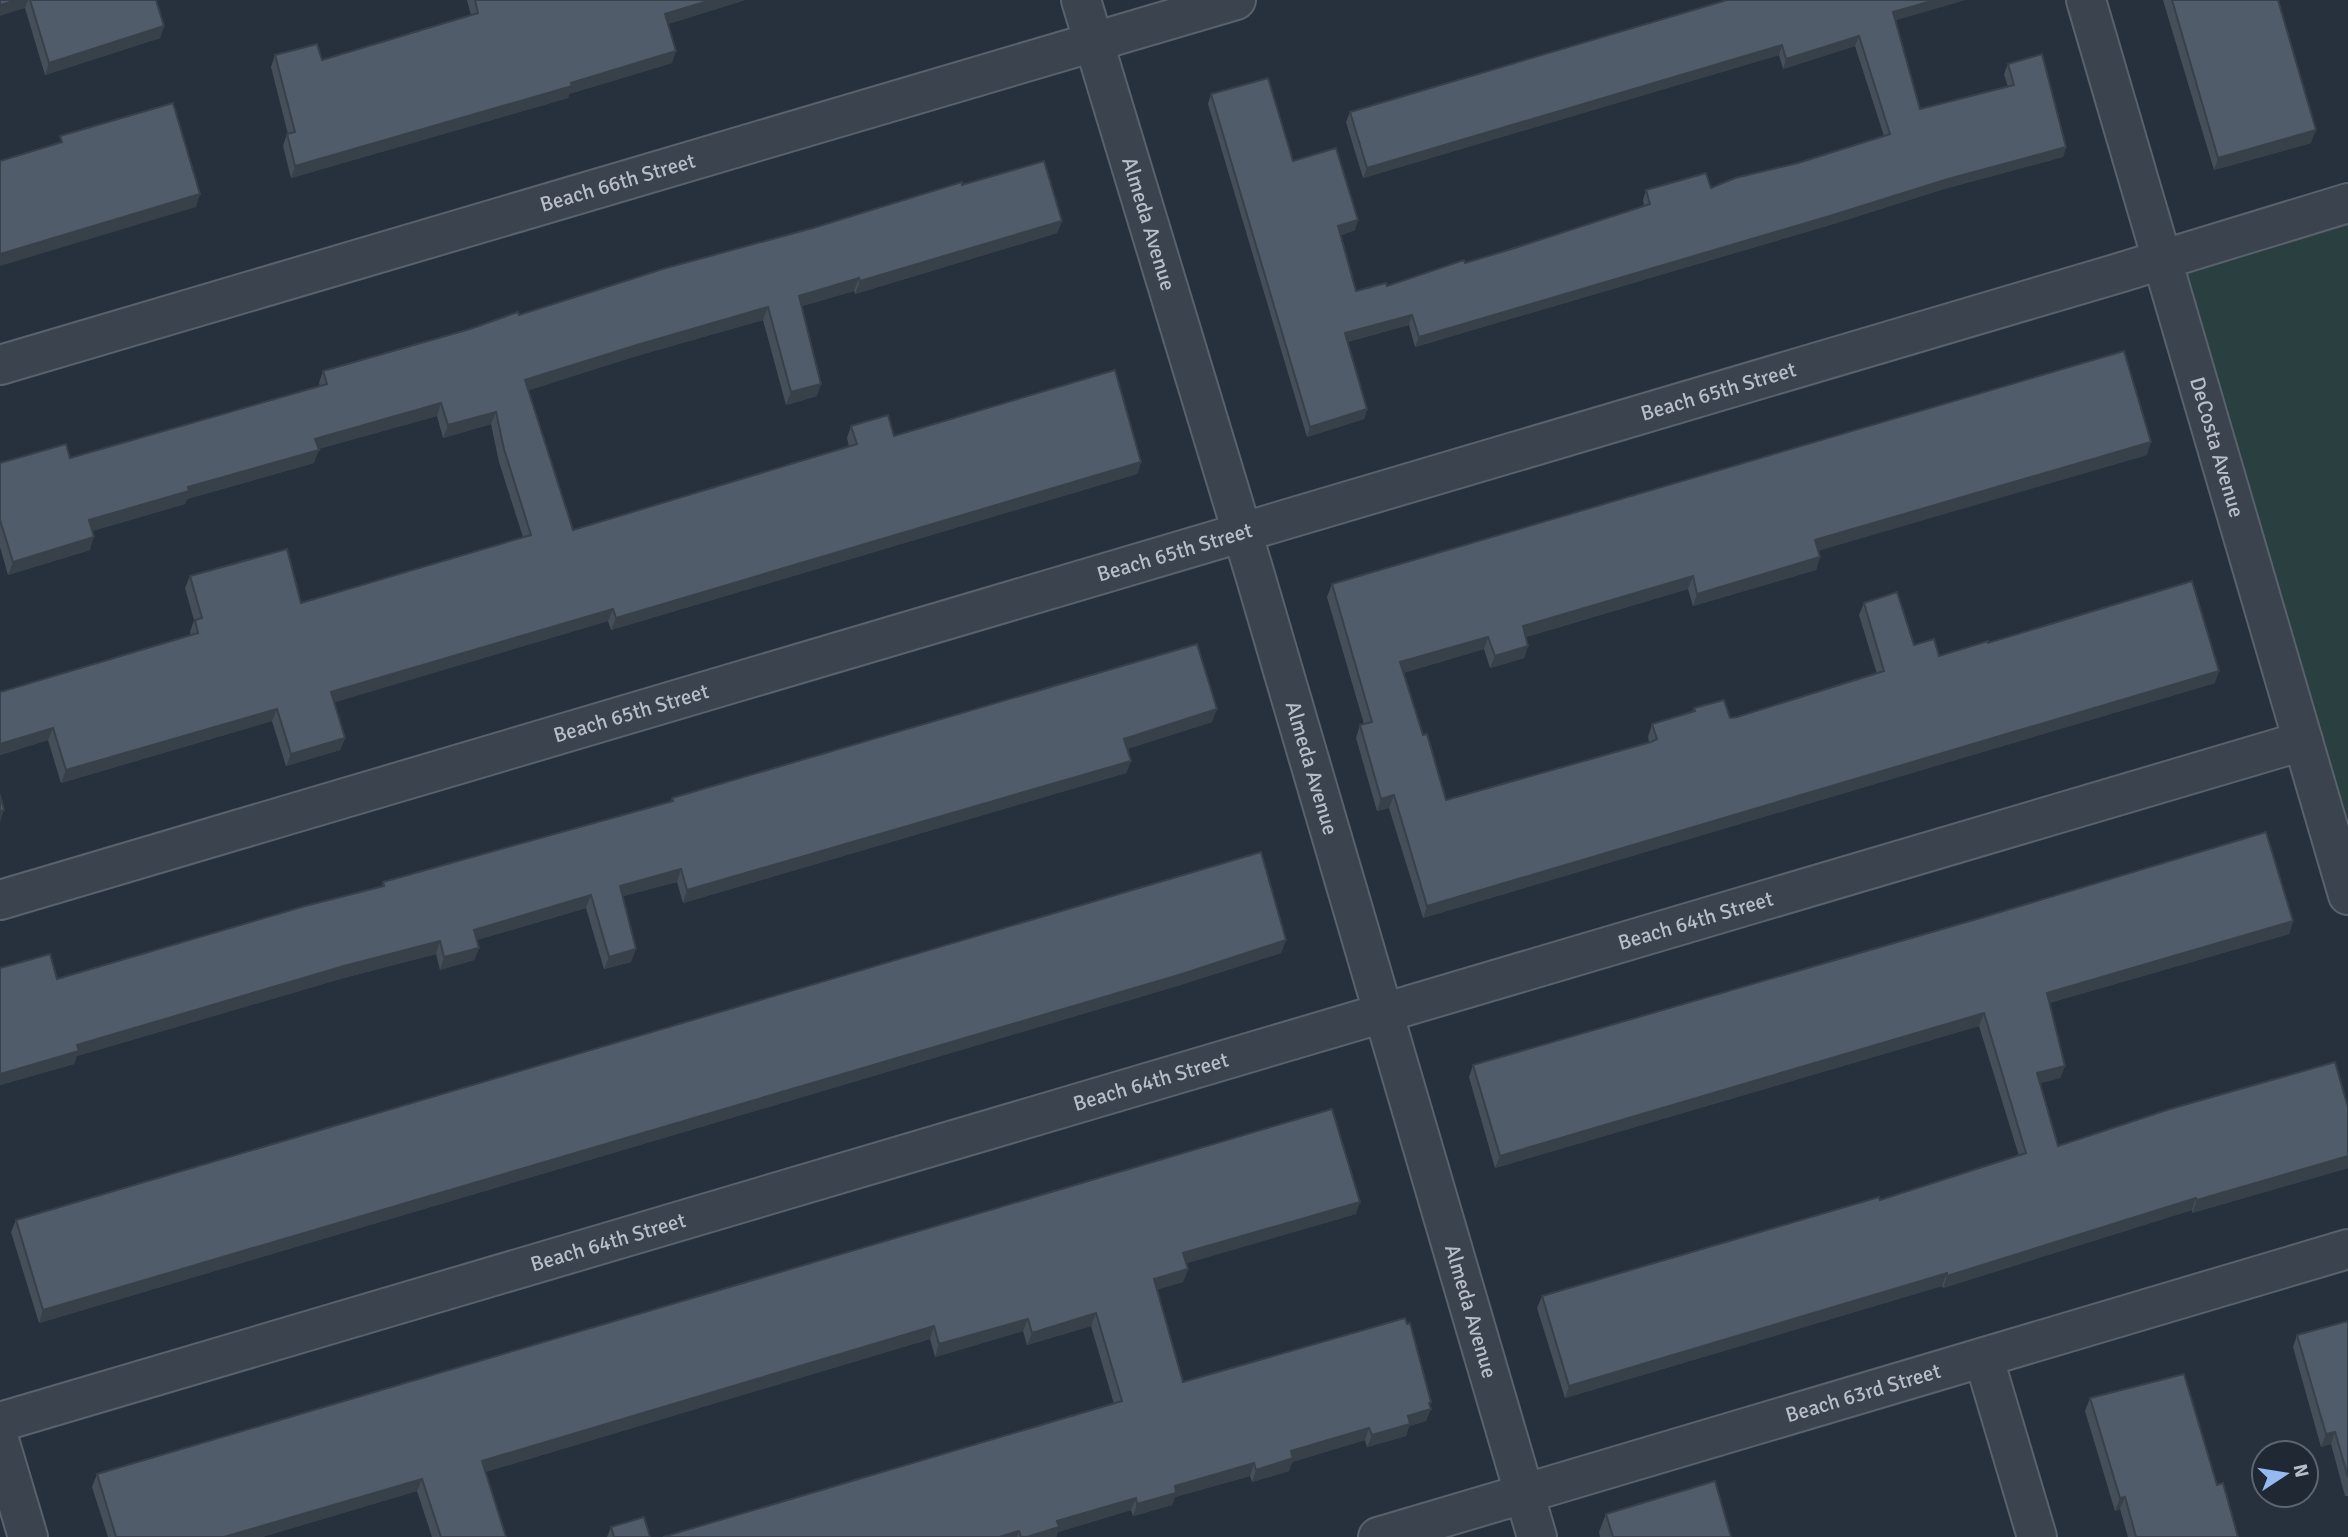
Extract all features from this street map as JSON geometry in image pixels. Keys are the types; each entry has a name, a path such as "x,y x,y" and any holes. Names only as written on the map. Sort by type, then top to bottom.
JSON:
{"street":[{"name":"Almeda Avenue","path":"1082,0 1242,532 1537,1537"},
{"name":"Beach 66th Street","path":"0,365 1236,0"},
{"name":"DeCosta Avenue","path":"2086,0 2348,895"},
{"name":"Beach 65th Street","path":"0,900 2348,203"},
{"name":"Beach 64th Street","path":"0,1422 2303,741"},
{"name":"Beach 63rd Street","path":"1378,1537 2348,1249"},
{"path":"1984,1359 2037,1537"},
{"path":"0,1443 28,1537"}],"green space":[{"path":"2348,204 2348,895 2162,259"}],"building":[{"path":"0,0 17,0 0,5"},
{"path":"30,0 156,0 164,26 49,63"},
{"path":"475,0 711,0 665,14 676,51 571,83 572,86 295,166 287,134 295,132 275,55 317,44 322,60 478,13"},
{"path":"1727,0 1935,0 1893,12 1920,109 2014,85 2008,64 2042,54 2066,147 1948,179 1419,337 1412,315 1345,333 1367,409 1310,427 1211,94 1268,78 1293,161 1336,148 1358,220 1338,226 1356,291 1386,283 1387,286 1650,204 1646,190 1706,173 1711,188 1735,178 1798,163 1890,134 1859,36 1786,59 1782,45 1367,168 1350,112"},
{"path":"2172,0 2278,0 2316,130 2218,158"},
{"path":"173,103 200,194 0,254 0,161 62,142 60,136"},
{"path":"1044,161 1062,221 860,281 859,278 799,296 821,384 791,392 768,307 525,380 573,530 857,444 851,426 888,415 894,436 1115,370 1141,462 616,618 613,609 331,692 345,738 291,754 277,709 66,770 53,728 0,744 0,692 198,633 195,620 202,618 190,576 287,549 301,603 531,535 504,449 496,412 448,425 441,403 315,439 319,450 188,487 189,491 89,520 94,537 13,562 0,520 0,463 66,444 70,458 327,384 323,371 470,329 518,312 519,315 666,268 813,228 962,182 962,185"},
{"path":"2124,351 2151,442 1815,540 1820,557 1697,594 1693,576 1523,626 1528,646 1495,656 1488,637 1400,662 1423,735 1427,734 1446,800 1651,742 1657,739 1652,724 1695,711 1694,708 1724,700 1730,718 1737,717 1884,671 1864,603 1897,592 1914,645 1934,639 1939,656 2192,581 2219,671 1427,906 1394,795 1381,799 1360,725 1372,722 1332,584"},
{"path":"1197,644 1217,709 1124,739 1131,761 687,890 681,869 620,886 636,949 609,957 591,895 474,930 479,948 444,957 440,941 344,966 77,1045 79,1051 0,1074 0,968 50,954 57,979 305,906 384,886 383,882 673,801 672,798"},
{"path":"0,795 4,810 0,811"},
{"path":"2266,832 2293,921 2047,993 2065,1066 2037,1073 2058,1146 2170,1109 2335,1062 2348,1107 2348,1156 2197,1200 2196,1198 1947,1276 1947,1273 1569,1386 1542,1296 1879,1197 1880,1200 2026,1153 1984,1013 1500,1156 1473,1065"},
{"path":"1261,852 1286,940 1182,974 43,1310 16,1220"},
{"path":"1332,1109 1360,1202 1183,1253 1188,1269 1154,1279 1183,1382 1405,1318 1407,1324 1410,1323 1431,1402 1431,1409 1408,1416 1410,1424 1372,1435 1369,1428 1291,1451 1293,1458 1256,1470 1254,1463 1175,1486 1176,1493 1137,1504 1136,1498 1057,1521 1059,1527 1027,1537 1021,1537 1019,1531 999,1537 663,1537 1122,1401 1096,1313 1032,1333 1028,1319 939,1344 934,1326 482,1461 506,1537 441,1537 422,1479 224,1537 116,1537 97,1474"},
{"path":"2348,1321 2348,1477 2335,1432 2326,1434 2297,1335"},
{"path":"2184,1374 2217,1485 2223,1483 2238,1537 2136,1537 2125,1497 2120,1498 2090,1398"},
{"path":"1715,1481 1731,1537 1613,1537 1606,1514"},
{"path":"644,1517 650,1537 614,1537 611,1527"}]}
